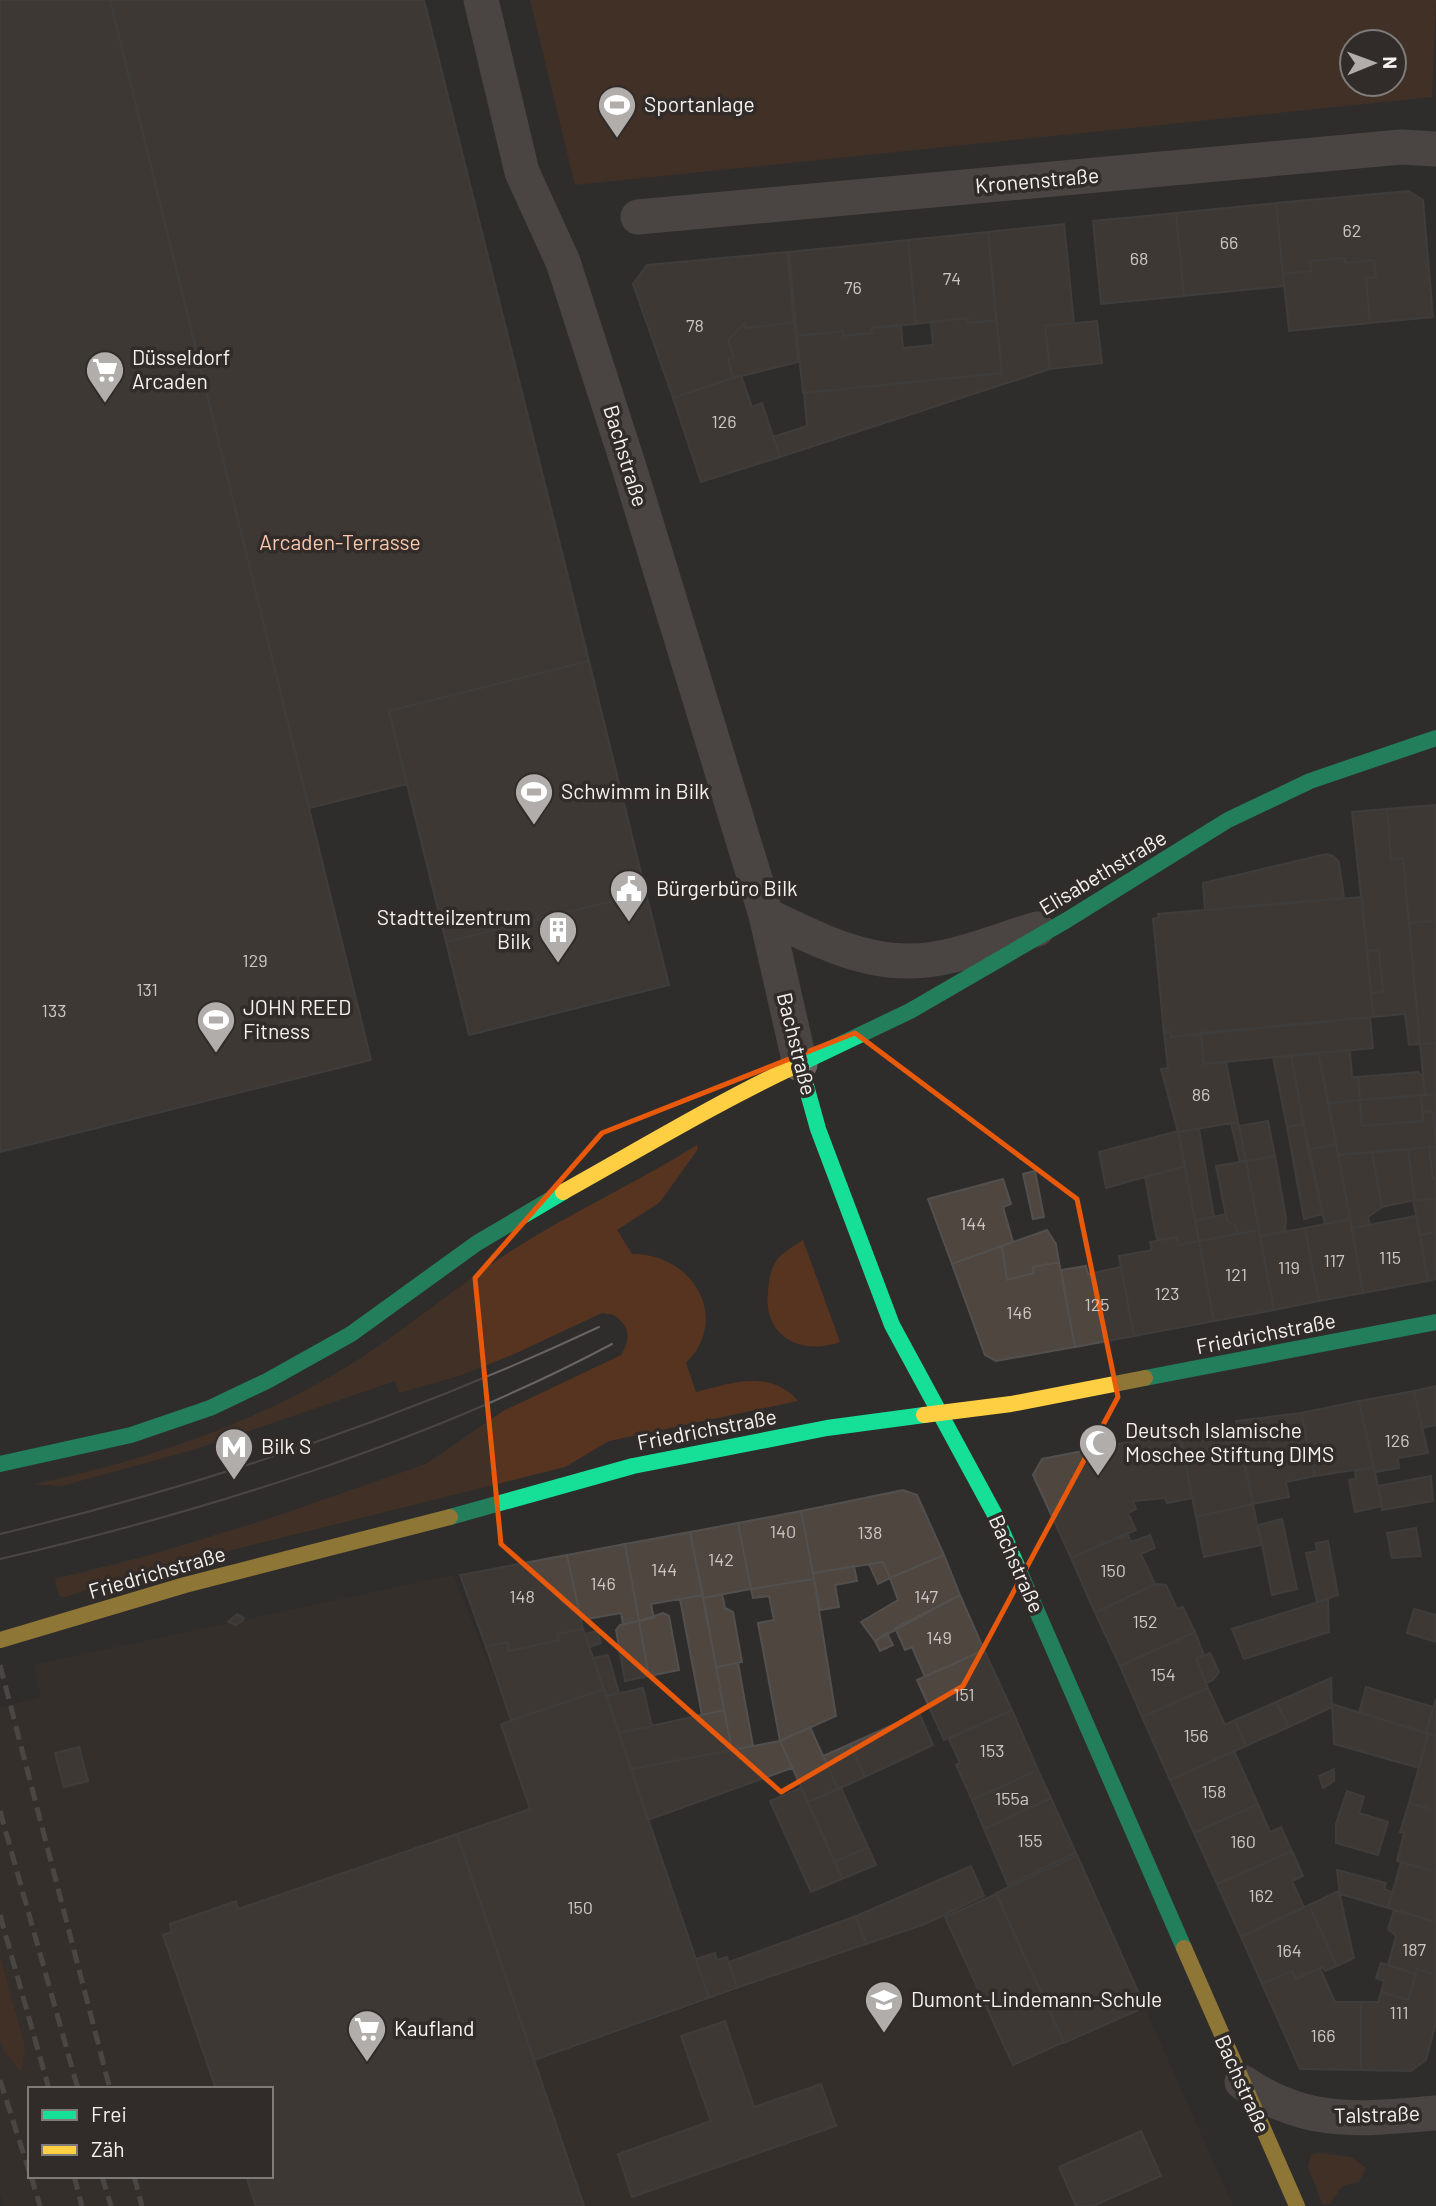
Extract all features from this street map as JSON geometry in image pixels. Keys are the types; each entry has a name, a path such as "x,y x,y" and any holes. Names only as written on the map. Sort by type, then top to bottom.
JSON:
{"main road":[{"name":"Elisabethstraße","path":"800,1064 910,1011 1067,920 1228,820 1285,791 1340,769 1436,738"},
{"name":"Bachstraße","path":"800,1064 818,1129 892,1325 994,1513 1297,2206"},
{"path":"0,1464 131,1435 210,1408 267,1381 351,1334 477,1243 522,1215 719,1102 800,1064"},
{"name":"Friedrichstraße","path":"0,1640 185,1585 474,1511 633,1466 827,1428 1011,1404 1436,1322"}],"street":[{"name":"Bachstraße","path":"481,0 522,172 571,283 766,915 800,1064"},
{"name":"Kronenstraße","path":"638,217 1401,147 1436,149"},
{"path":"766,915 844,949 908,961 939,957 1067,920"},
{"name":"Talstraße","path":"1241,2082 1281,2105 1328,2118 1356,2120 1436,2113"}],"highlighted area":[{"path":"855,1033 1077,1199 1118,1397 963,1686 781,1792 501,1544 475,1278 602,1133"}],"shaded area":[{"path":"530,0 1436,0 1432,97 575,185"},
{"path":"697,1145 698,1149 660,1202 617,1230 632,1254 653,1257 672,1264 687,1276 698,1291 705,1308 705,1326 699,1345 686,1363 696,1392 737,1382 763,1382 787,1391 798,1401 609,1441 565,1467 140,1573 65,1597 59,1596 55,1579 143,1557 265,1520 426,1464 503,1411 621,1355 626,1344 626,1328 614,1315 602,1313 512,1355 459,1376 399,1393 395,1381 196,1449 62,1486 34,1484 115,1464 194,1439 308,1389 364,1356 520,1245"},
{"path":"803,1240 840,1342 826,1346 799,1344 778,1331 772,1320 768,1307 768,1292 773,1267 782,1254"},
{"path":"453,1575 511,1720 604,1689 708,1997 594,2041 942,1917 1077,1856 1233,2206 585,2206 536,2061 583,2206 4,2206 0,2193 0,1708 41,1697 33,1665"},
{"path":"0,1956 25,2048 21,2072 4,2051 0,2039"},
{"path":"1319,2153 1351,2157 1366,2168 1359,2182 1342,2186 1330,2204 1323,2205 1308,2167 1311,2155"}],"building":[{"name":"Düsseldorf Arcaden","path":"0,0 110,0 371,1060 0,1152"},
{"path":"110,0 424,0 589,661 389,711 407,784 309,808"},
{"path":"1409,191 1423,200 1433,317 1370,323 1366,278 1376,277 1374,260 1345,263 1345,258 1310,261 1311,271 1283,274 1276,203"},
{"path":"1276,203 1284,286 1184,296 1176,213"},
{"path":"1176,213 1184,296 1101,304 1093,221"},
{"path":"1064,224 1074,323 1045,326 1050,369 780,457 773,437 807,426 804,393 1002,373 988,232"},
{"path":"988,232 996,320 968,323 968,318 916,324 908,240"},
{"path":"908,240 916,324 871,328 872,333 843,336 843,331 797,336 789,252"},
{"path":"787,252 794,322 746,328 744,324 728,340 734,358 728,359 733,378 673,398 633,284 647,265"},
{"path":"1345,258 1345,263 1374,260 1376,277 1366,278 1370,323 1289,331 1283,274 1311,271 1310,261"},
{"path":"968,318 968,323 996,320 1002,373 803,393 797,336 843,331 843,336 872,333 871,328 901,325 903,348 933,345 931,322"},
{"path":"1097,321 1102,363 1050,369 1045,326"},
{"path":"794,322 798,362 733,378 728,359 734,358 728,340 744,324 746,328"},
{"path":"741,375 752,407 762,403 780,457 701,482 673,398"},
{"path":"589,661 646,893 446,942 389,711"},
{"path":"1436,805 1436,921 1409,923 1403,858 1391,860 1387,809"},
{"path":"1387,809 1391,860 1403,858 1420,1044 1409,1045 1405,1014 1373,1017 1371,993 1383,992 1379,950 1367,951 1352,812"},
{"path":"1326,854 1339,862 1344,898 1205,910 1203,883"},
{"name":"Stadtteilzentrum Bilk","path":"646,893 669,985 469,1035 446,942"},
{"path":"1362,897 1373,1017 1171,1037 1170,1032 1164,1033 1153,919 1159,917 1158,914"},
{"path":"1436,921 1436,1043 1420,1044 1409,923"},
{"path":"1379,950 1383,992 1371,993 1367,951"},
{"path":"1370,1017 1373,1048 1204,1064 1201,1033"},
{"path":"1170,1032 1171,1037 1201,1033 1204,1064 1226,1062 1238,1122 1178,1132 1161,1069 1168,1068 1164,1033"},
{"path":"1436,1043 1436,1094 1425,1095 1420,1044"},
{"path":"1350,1050 1352,1077 1358,1077 1360,1100 1329,1103 1318,1053"},
{"path":"1318,1053 1336,1144 1308,1150 1291,1055"},
{"path":"1291,1055 1304,1124 1287,1127 1273,1057"},
{"path":"1418,1072 1423,1076 1425,1095 1360,1100 1358,1077"},
{"path":"1436,1094 1436,1147 1433,1111 1423,1112 1421,1095"},
{"path":"1421,1095 1423,1121 1362,1126 1360,1100"},
{"path":"1360,1100 1362,1126 1423,1121 1423,1112 1433,1111 1436,1147 1338,1155 1329,1103"},
{"path":"1268,1121 1275,1156 1246,1161 1239,1126"},
{"path":"1238,1122 1246,1161 1240,1162 1231,1123"},
{"path":"1304,1124 1323,1214 1304,1219 1287,1127"},
{"path":"1199,1129 1214,1217 1195,1221 1178,1132"},
{"path":"1178,1131 1185,1166 1106,1188 1099,1152"},
{"path":"1336,1144 1350,1219 1325,1224 1308,1150"},
{"path":"1429,1147 1436,1147 1436,1179 1433,1179"},
{"path":"1429,1147 1433,1179 1436,1179 1436,1199 1415,1200 1408,1149"},
{"path":"1408,1149 1415,1200 1382,1207 1372,1152"},
{"path":"1372,1152 1382,1207 1368,1217 1370,1225 1352,1228 1338,1155"},
{"path":"1275,1156 1286,1218 1285,1231 1260,1236 1246,1161"},
{"path":"1246,1161 1259,1230 1237,1234 1236,1226 1227,1221 1216,1166"},
{"path":"1185,1166 1199,1241 1178,1245 1177,1237 1158,1240 1156,1236 1145,1177"},
{"path":"1035,1171 1044,1217 1033,1219 1023,1174"},
{"path":"1003,1179 1011,1204 1003,1207 1013,1242 952,1264 928,1199"},
{"path":"1436,1199 1436,1232 1420,1235 1413,1200"},
{"path":"1226,1214 1227,1221 1236,1226 1237,1234 1199,1241 1195,1221"},
{"path":"1416,1216 1428,1281 1363,1293 1352,1228"},
{"path":"1350,1219 1363,1293 1319,1301 1305,1228"},
{"path":"1305,1228 1319,1301 1274,1310 1260,1236"},
{"path":"1047,1230 1056,1244 1059,1262 1033,1267 1034,1273 1007,1280 1002,1246"},
{"path":"1259,1230 1274,1310 1214,1321 1199,1241"},
{"path":"1436,1232 1436,1279 1428,1281 1420,1235"},
{"path":"1177,1237 1178,1245 1199,1241 1214,1321 1134,1336 1119,1256 1152,1250 1150,1242"},
{"path":"1002,1246 1007,1280 1034,1273 1033,1267 1059,1262 1075,1347 996,1361 985,1355 952,1264"},
{"path":"1086,1266 1088,1274 1121,1267 1134,1336 1075,1347 1061,1270"},
{"path":"1436,1386 1436,1425 1422,1428 1414,1391"},
{"path":"1414,1391 1428,1453 1398,1458 1399,1468 1375,1472 1359,1401"},
{"path":"1359,1401 1374,1467 1315,1476 1301,1413"},
{"path":"1301,1413 1315,1476 1286,1482 1289,1497 1253,1504 1236,1421"},
{"path":"1237,1428 1253,1504 1196,1517 1181,1439 1214,1429 1219,1432"},
{"path":"1179,1432 1192,1498 1167,1503 1165,1498 1133,1501 1136,1509 1128,1513 1136,1530 1071,1558 1033,1475 1042,1459"},
{"path":"1374,1467 1382,1506 1355,1512 1349,1480 1356,1479 1355,1471"},
{"path":"1431,1476 1433,1501 1382,1510 1378,1486"},
{"path":"903,1490 917,1495 944,1555 890,1578 883,1562 813,1573 801,1511"},
{"path":"1253,1504 1261,1545 1204,1557 1196,1517"},
{"path":"801,1511 814,1579 751,1589 738,1523"},
{"path":"1282,1519 1297,1589 1272,1595 1258,1525"},
{"path":"738,1523 751,1589 703,1598 690,1532"},
{"path":"1416,1528 1421,1556 1392,1558 1387,1533"},
{"path":"690,1532 703,1595 651,1604 654,1618 639,1621 625,1544"},
{"path":"1127,1533 1131,1542 1150,1535 1155,1548 1141,1554 1155,1584 1095,1613 1071,1558"},
{"path":"1328,1541 1338,1595 1317,1602 1306,1553 1317,1551 1316,1543"},
{"path":"625,1544 639,1621 623,1624 621,1613 581,1620 567,1555"},
{"path":"567,1555 583,1629 557,1634 559,1640 509,1651 507,1642 486,1647 460,1575"},
{"path":"944,1555 960,1595 875,1641 861,1622 898,1600 890,1578"},
{"path":"883,1562 890,1578 878,1584 869,1564"},
{"path":"854,1566 857,1581 835,1585 839,1607 820,1610 813,1573"},
{"path":"814,1579 836,1716 780,1741 758,1623 774,1620 769,1596 753,1598 751,1589"},
{"path":"1155,1584 1166,1585 1177,1609 1183,1607 1195,1632 1120,1666 1095,1613"},
{"path":"722,1594 725,1608 733,1612 742,1662 716,1667 703,1598"},
{"path":"703,1595 724,1710 702,1715 680,1599"},
{"path":"960,1595 984,1650 925,1677 912,1647 905,1650 895,1628"},
{"path":"1328,1599 1329,1632 1244,1659 1232,1629"},
{"path":"1414,1609 1436,1615 1436,1642 1407,1633"},
{"path":"663,1613 669,1616 679,1670 649,1676 639,1621"},
{"path":"237,1614 244,1618 242,1621 236,1625 228,1622"},
{"path":"639,1621 649,1676 625,1681 616,1630 620,1625"},
{"path":"583,1629 604,1689 511,1720 486,1647 507,1642 509,1651 559,1640 557,1634"},
{"path":"597,1631 601,1643 590,1647 585,1634"},
{"path":"1195,1632 1204,1655 1196,1659 1208,1688 1142,1717 1120,1666"},
{"path":"887,1633 893,1645 880,1651 875,1641"},
{"path":"984,1650 1012,1710 944,1740 917,1680"},
{"path":"1210,1653 1219,1672 1213,1680 1206,1683 1196,1659"},
{"path":"608,1655 619,1693 606,1696 593,1658"},
{"path":"738,1663 753,1746 732,1750 716,1667"},
{"path":"1331,1678 1332,1707 1289,1727 1276,1702"},
{"path":"1366,1687 1433,1707 1426,1733 1359,1712"},
{"path":"643,1688 652,1726 619,1733 606,1696"},
{"path":"1208,1688 1225,1725 1235,1720 1246,1746 1170,1780 1142,1717"},
{"path":"604,1689 709,1998 534,2060 457,1834 530,1809 501,1724"},
{"path":"1436,1699 1436,1736 1426,1733"},
{"path":"1276,1702 1289,1727 1246,1746 1235,1720"},
{"path":"1332,1704 1428,1734 1419,1768 1334,1744"},
{"path":"724,1710 732,1750 631,1769 619,1733"},
{"path":"1012,1710 1038,1770 972,1800 956,1765 960,1763 949,1739"},
{"path":"919,1713 933,1745 865,1777 850,1744"},
{"path":"810,1727 838,1789 808,1802 780,1741"},
{"path":"1428,1734 1436,1736 1436,1811 1409,1803"},
{"path":"780,1741 792,1768 648,1820 631,1769"},
{"path":"850,1744 865,1777 838,1789 823,1756"},
{"path":"79,1747 88,1781 64,1787 55,1753"},
{"path":"1234,1751 1258,1804 1194,1833 1170,1780"},
{"path":"1334,1769 1334,1781 1323,1788 1319,1776"},
{"path":"1038,1770 1051,1798 984,1829 972,1800"},
{"path":"801,1788 842,1879 811,1892 770,1801"},
{"path":"841,1788 868,1847 835,1862 808,1802"},
{"path":"1347,1791 1364,1797 1359,1813 1388,1822 1378,1855 1336,1843 1336,1824"},
{"path":"1051,1798 1076,1853 1008,1885 984,1829"},
{"path":"1409,1803 1436,1811 1436,1872 1397,1861 1404,1833 1400,1832"},
{"path":"1258,1804 1270,1832 1281,1827 1292,1851 1217,1884 1194,1833"},
{"path":"457,1834 584,2206 256,2206 247,2178 273,2178 273,2087 215,2087 163,1935 172,1932 170,1924 236,1901 238,1909"},
{"path":"868,1847 876,1865 842,1879 835,1862"},
{"path":"1292,1851 1303,1876 1292,1881 1304,1907 1241,1937 1217,1884"},
{"path":"1077,1855 1145,2007 1064,2043 996,1893"},
{"path":"1401,1862 1436,1872 1436,1922 1388,1908"},
{"path":"971,1866 984,1896 925,1924 866,1944 856,1916"},
{"path":"1337,1870 1386,1883 1384,1889 1392,1892 1388,1908 1340,1894"},
{"path":"1339,1891 1354,1958 1337,1966 1309,1905"},
{"path":"996,1894 1064,2042 1013,2065 945,1917"},
{"path":"1309,1905 1337,1966 1325,1971 1323,1967 1296,1979 1292,1971 1262,1984 1241,1937"},
{"path":"1394,1910 1436,1922 1436,1975 1417,1969 1416,1974 1388,1965 1396,1936 1388,1929"},
{"path":"856,1916 866,1944 737,1988 729,1962"},
{"path":"715,1953 717,1960 727,1957 737,1988 709,1998 696,1959"},
{"path":"1381,1963 1416,1974 1408,2000 1381,1992 1384,1981 1376,1978"},
{"path":"1320,1968 1335,2002 1361,2002 1361,2070 1300,2069 1262,1984 1292,1971 1296,1979"},
{"path":"1417,1969 1436,1975 1436,2023 1426,2060 1411,2071 1361,2070 1361,2002 1378,2002 1381,1992 1408,2000"},
{"path":"725,2021 754,2107 821,2084 836,2126 632,2197 618,2154 711,2121 681,2036"},
{"path":"1141,2131 1161,2176 1093,2206 1076,2206 1059,2167"}],"tram line":[{"path":"0,1534 153,1494 304,1446 453,1390 599,1327"},
{"path":"0,1559 155,1519 313,1471 467,1412 612,1344"}],"railway":[{"path":"0,1665 109,2087"},
{"path":"0,1811 77,2087"},
{"path":"0,1915 48,2087"},
{"path":"0,2080 28,2168"},
{"path":"32,2178 40,2206"},
{"path":"75,2178 82,2206"},
{"path":"103,2178 111,2206"},
{"path":"135,2178 142,2206"}],"traffic: fast":[{"path":"799,1064 910,1011 1067,920 1228,820 1310,781 1436,738"},
{"path":"800,1064 818,1129 892,1325 994,1513 1184,1948"},
{"path":"0,1464 131,1435 210,1408 267,1381 351,1334 477,1243 563,1192"},
{"path":"1145,1378 1436,1322"},
{"path":"450,1517 633,1466 827,1428 924,1415"}],"traffic: slow":[{"path":"563,1192 799,1064"},
{"path":"924,1415 1011,1404 1145,1378"},
{"path":"0,1640 185,1585 450,1517"},
{"path":"1184,1948 1297,2206"}],"place":[{"name":"Sportanlage","path":"617,139"},
{"name":"Düsseldorf Arcaden","path":"105,404"},
{"name":"Schwimm in Bilk","path":"534,826"},
{"name":"Bürgerbüro Bilk","path":"629,923"},
{"name":"Stadtteilzentrum Bilk","path":"558,964"},
{"name":"JOHN REED Fitness","path":"216,1054"},
{"name":"Deutsch Islamische Moschee Stiftung DIMS","path":"1098,1477"},
{"name":"Bilk S","path":"234,1481"},
{"name":"Dumont-Lindemann-Schule","path":"884,2034"},
{"name":"Kaufland","path":"367,2063"}],"park label":[{"name":"Arcaden-Terrasse","path":"340,543"}]}
